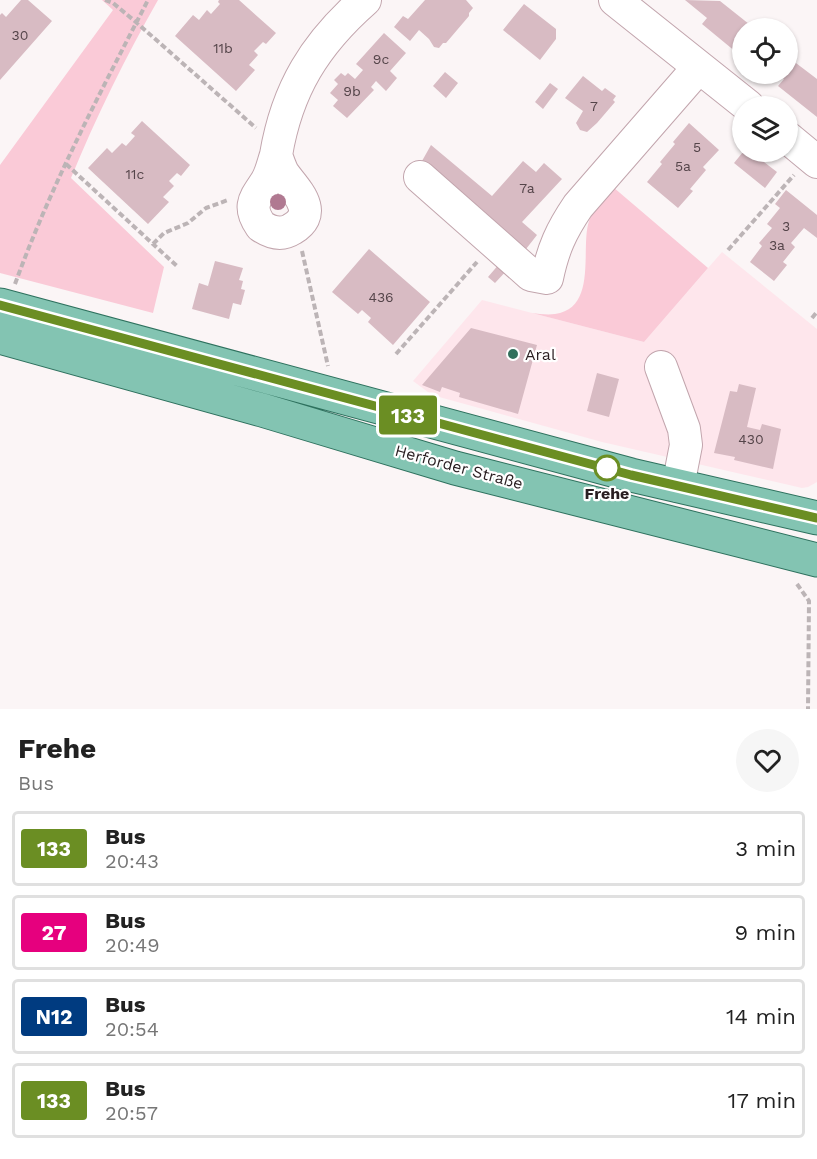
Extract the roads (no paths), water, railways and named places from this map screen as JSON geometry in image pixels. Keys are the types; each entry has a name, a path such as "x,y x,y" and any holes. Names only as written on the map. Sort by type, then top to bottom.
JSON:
{"main road":[{"path":"7,298 586,463 817,519"},
{"name":"Herforder Straße","path":"2,342 262,410 455,468 817,560"}],"street":[{"path":"278,144 281,170 300,193 303,200 303,216 293,229 276,233 261,226 253,210 257,193 266,182 289,101 307,67 330,35 365,0"},
{"path":"615,0 735,96"},
{"path":"420,177 531,275 547,278 556,243 568,220 699,67"},
{"path":"661,367 684,429 686,445 678,486"}],"place":[{"name":"Aral","path":"513,354"},
{"name":"Frehe","path":"607,468"}]}
